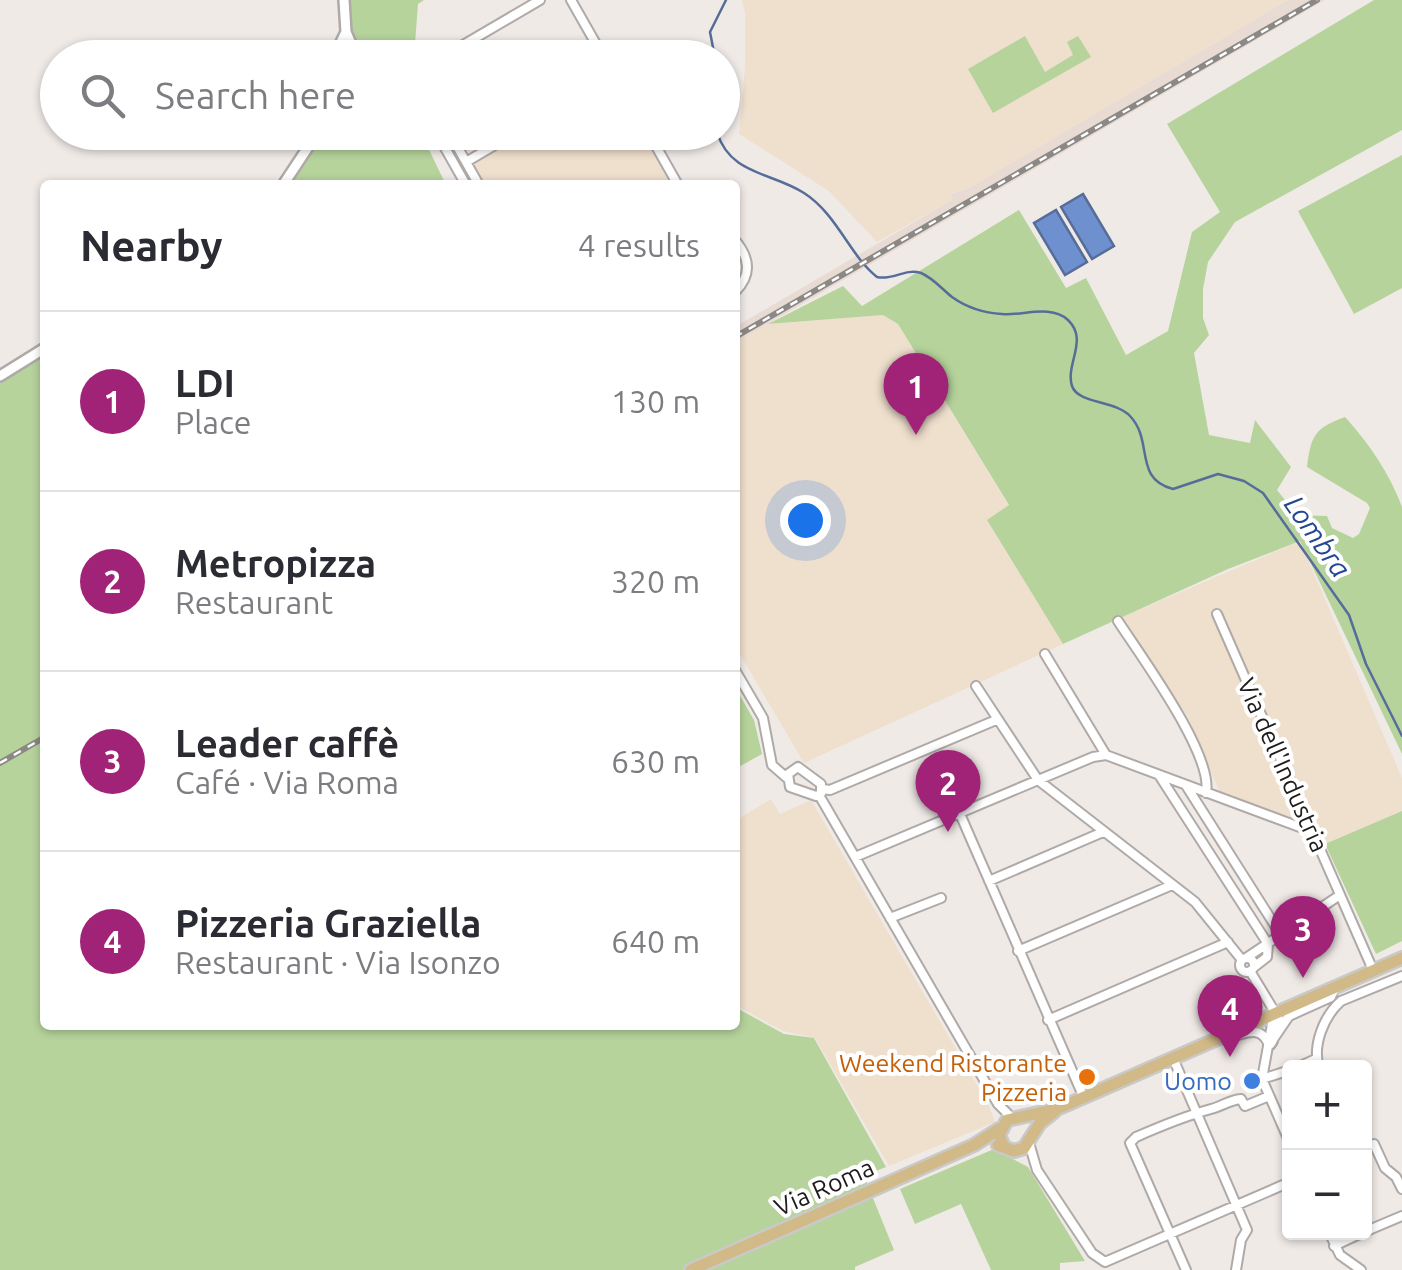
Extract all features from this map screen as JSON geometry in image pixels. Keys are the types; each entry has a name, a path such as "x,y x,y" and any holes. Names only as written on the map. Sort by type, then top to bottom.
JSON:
{"main road":[{"name":"Via Roma","path":"692,1270 974,1145 1009,1122 1084,1098 1402,958"},
{"name":"Via Roma","path":"974,1145 993,1144 1011,1149 1031,1139 1040,1123 1057,1109"},
{"path":"1011,1149 1009,1122 1029,1124 1031,1139"}],"street":[{"path":"344,0 349,40"},
{"path":"472,40 540,0"},
{"path":"571,0 594,40"},
{"path":"342,40 346,32"},
{"path":"286,180 306,150"},
{"path":"446,150 463,180"},
{"path":"459,150 476,180"},
{"path":"466,162 486,150"},
{"path":"658,150 675,180"},
{"path":"740,248 748,270 740,287"},
{"path":"0,376 40,351"},
{"name":"Via dell'Industria","path":"1217,614 1373,970"},
{"path":"1118,621 1183,722 1207,781 1206,793"},
{"path":"1045,654 1106,755"},
{"path":"740,679 763,718 772,765 794,789 830,790 996,720"},
{"path":"976,686 1038,780 1195,902 1244,959"},
{"path":"854,857 1092,757 1106,755 1312,832"},
{"path":"786,778 790,770 802,768 821,792 854,857 1009,1122"},
{"path":"1159,775 1268,944 1267,957 1252,969 1242,969 1244,959 1268,944 1340,895"},
{"path":"1185,785 1280,936"},
{"path":"960,814 1084,1098"},
{"path":"989,882 1103,832"},
{"path":"1018,951 1172,885"},
{"path":"890,918 941,898"},
{"path":"1048,1020 1228,942"},
{"path":"1252,969 1279,1025 1262,1079 1282,1126"},
{"path":"1318,1060 1323,1027 1334,1008 1341,1001 1402,976"},
{"path":"1271,1044 1289,1016 1330,997 1336,986"},
{"path":"1220,1038 1253,1031 1271,1044"},
{"path":"1173,1058 1246,1230 1236,1270"},
{"path":"1262,1079 1282,1073"},
{"path":"1186,1270 1130,1143 1136,1136 1196,1111 1237,1098 1245,1106 1268,1096"},
{"path":"1031,1139 1036,1167"},
{"path":"1011,1149 1036,1167 1101,1261 1111,1262 1282,1185"},
{"path":"1372,1150 1402,1189"},
{"path":"1372,1229 1402,1216"},
{"path":"1331,1240 1340,1255 1362,1270"},
{"path":"1334,1246 1347,1240"}],"shaded area":[{"path":"742,0 1288,0 969,188 951,193 952,200 877,242 829,191 740,135 745,13"},
{"path":"1288,0 1325,0 740,340 740,324 952,200 950,194 969,188"},
{"path":"487,150 654,150 673,180 471,180 462,164"},
{"path":"883,315 898,324 1009,506 987,520 1063,644 804,763 740,654 740,340 768,324"},
{"path":"1300,541 1402,778 1402,811 1325,844 1308,813 1294,821 1220,793 1188,717 1122,617"},
{"path":"771,799 780,814 811,800 995,1122 889,1166 815,1038 783,1031 740,1008 740,818"}],"green space":[{"path":"351,0 424,0 418,4 415,40 356,40 351,29"},
{"path":"1374,0 1402,0 1402,130 1235,222 1208,262 1203,318 1209,335 1194,353 1209,435 1250,443 1255,420 1291,467 1277,490 1297,515 1327,516 1332,528 1353,538 1359,534 1370,508 1367,503 1307,467 1316,434 1345,417 1391,483 1402,507 1402,754 1300,541 1228,569 1063,644 987,520 1009,505 898,324 883,315 768,324 843,286 862,306 1019,210 1066,288 1086,278 1126,355 1168,331 1192,232 1220,212 1167,124"},
{"path":"1025,36 1045,72 1073,55 1067,42 1078,36 1091,57 993,113 968,69"},
{"path":"311,150 429,150 444,180 293,180"},
{"path":"1402,155 1402,288 1354,314 1298,211"},
{"path":"40,356 40,1030 740,1030 740,1010 784,1034 814,1038 886,1167 864,1176 894,1250 855,1270 0,1270 0,381"},
{"path":"740,696 754,720 762,754 740,766"},
{"path":"1402,811 1402,941 1376,954 1325,844"},
{"path":"994,1149 1028,1167 1085,1261 1060,1263 1060,1270 991,1270 961,1204 915,1224 900,1189"}],"water":[{"path":"1083,194 1114,246 1092,259 1061,207"},
{"path":"1056,210 1087,262 1065,275 1034,223"}],"waterway":[{"name":"Lombra","path":"712,40 710,32 726,0"},
{"name":"Lombra","path":"726,150 742,165 791,186 816,202 877,277 921,273 952,297 976,309 1002,314 1053,313 1068,320 1077,344 1071,369 1072,386 1081,396 1130,416 1137,426 1153,477 1173,489 1218,474 1244,481 1263,493 1349,615 1366,664 1402,736"}],"railway":[{"path":"740,334 1317,0"},
{"path":"0,763 40,740"}],"place":[{"name":"LDI","path":"916,435"},
{"name":"Metropizza","path":"948,832"},
{"name":"Leader caffè","path":"1303,978"},
{"name":"Pizzeria Graziella","path":"1230,1057"},
{"name":"Weekend Ristorante Pizzeria","path":"1087,1077"},
{"name":"Uomo","path":"1252,1081"}]}
